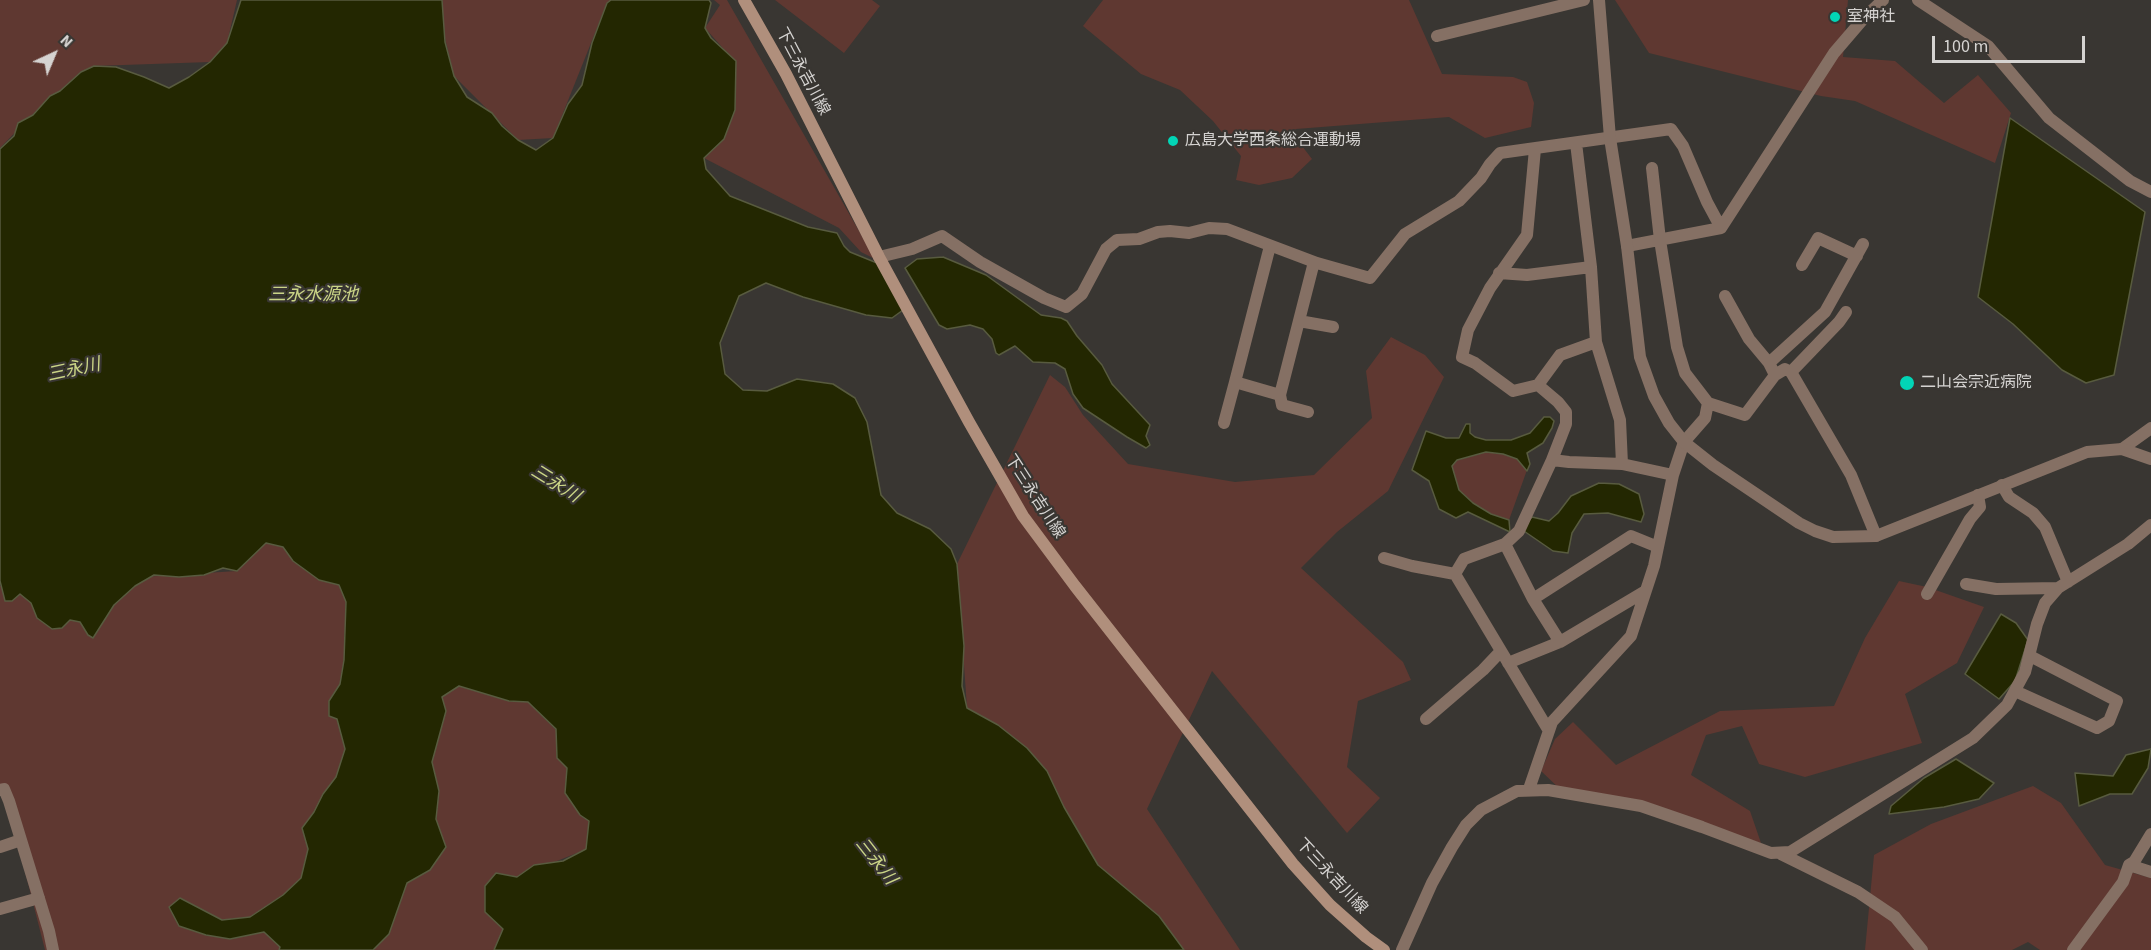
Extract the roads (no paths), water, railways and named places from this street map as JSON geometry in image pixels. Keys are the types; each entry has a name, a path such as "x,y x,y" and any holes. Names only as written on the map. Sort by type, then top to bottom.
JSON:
{"main road":[{"name":"下三永吉川線","path":"744,0 786,74 879,257 1023,516 1293,864 1330,905 1366,938 1384,950"}],"street":[{"path":"1437,36 1584,0"},
{"path":"1599,0 1610,138 1627,246 1640,357 1653,396 1669,423 1684,441 1713,465 1815,531 1833,537 1876,536 2087,452 2122,449 2151,459"},
{"path":"1627,246 1721,228 1834,52 1883,0"},
{"path":"1917,0 1988,46 2049,118 2130,181 2151,192"},
{"path":"879,257 912,249 942,236 980,262 1044,298 1066,307 1082,294 1107,249 1117,240 1139,239 1158,232 1189,233 1209,228 1227,229 1314,262 1370,278 1405,234 1459,201 1500,153 1671,129 1683,146 1721,228"},
{"path":"1576,143 1591,267 1596,342 1620,420 1622,464"},
{"path":"1536,149 1527,235 1499,273 1468,330 1462,357 1475,363 1513,391 1538,385 1560,355 1596,342"},
{"path":"1652,168 1660,240 1677,347 1685,373 1708,403 1745,415 1775,375 1785,369 1791,372 1851,475 1876,536"},
{"path":"1802,265 1818,238 1857,256"},
{"path":"1769,363 1825,312 1863,244"},
{"path":"1224,423 1270,246"},
{"path":"1308,412 1282,405 1280,395 1314,262"},
{"path":"1499,273 1527,276 1591,267"},
{"path":"1725,297 1749,339 1769,363 1775,375"},
{"path":"1791,372 1846,312"},
{"path":"1299,321 1333,327"},
{"path":"1235,382 1280,395"},
{"path":"1455,573 1464,559 1505,544 1519,531 1552,460 1566,424 1566,412 1538,385"},
{"path":"1530,789 1552,722 1631,636 1654,566 1673,475 1684,441 1705,418 1708,403"},
{"path":"2122,449 2151,428"},
{"path":"1552,460 1622,464 1673,475"},
{"path":"2002,485 2009,496 2033,513 2045,527 2063,585"},
{"path":"1927,594 1970,519 1980,507 1978,495"},
{"path":"1402,950 1432,883 1466,825 1481,810 1517,791 1548,790 1641,806 1771,853 1781,854 1800,847 1973,738 2007,705 2025,672 2037,624 2045,603 2063,585 2128,544 2151,525"},
{"path":"1533,599 1631,536 1658,547"},
{"path":"1505,544 1533,599 1560,642"},
{"path":"1384,558 1412,566 1455,573"},
{"path":"1455,573 1549,731"},
{"path":"1966,584 1996,589 2063,585"},
{"path":"1508,663 1560,642 1644,592"},
{"path":"1426,719 1483,670 1501,651"},
{"path":"2015,690 2097,728 2109,722 2117,701 2030,656"},
{"path":"0,790 4,789 9,801 49,931 50,949"},
{"path":"2073,950 2123,882 2129,865 2134,862 2151,834"},
{"path":"0,847 21,840"},
{"path":"1781,854 1858,892 1895,917 1923,950"},
{"path":"2129,865 2151,872"},
{"path":"0,909 39,898"}],"water":[{"name":"三永水源池","path":"241,0 442,0 445,42 454,76 467,97 492,113 502,126 518,140 536,150 553,138 568,104 582,85 592,43 607,3 611,0 709,0 711,3 705,28 711,38 736,61 735,110 724,139 704,158 706,169 730,196 808,227 837,233 850,252 877,263 903,310 892,318 866,315 803,297 766,283 739,296 720,343 725,374 743,390 767,391 797,379 833,384 855,398 867,422 881,495 897,513 930,529 951,549 957,564 964,646 962,686 967,708 998,725 1027,748 1047,771 1064,807 1098,865 1159,916 1184,950 494,950 503,929 485,912 485,886 496,873 517,877 534,865 563,861 586,849 589,821 580,815 565,793 567,768 557,758 556,729 528,702 509,701 459,686 442,697 446,711 432,762 439,791 436,819 446,847 430,870 407,883 389,934 373,950 279,950 280,947 264,932 230,939 206,935 179,926 169,907 180,898 222,920 250,917 283,895 301,878 308,849 302,828 336,777 345,749 337,719 329,716 329,701 340,684 344,660 346,602 339,585 319,580 293,561 283,547 266,543 237,571 223,568 204,575 179,577 154,575 135,586 114,605 93,638 88,635 80,622 70,620 62,628 52,629 37,618 31,603 20,594 12,601 5,601 0,581 0,149 14,136 18,123 33,115 50,96 60,91 81,72 94,66 116,67 169,88 189,77 210,62 227,43"},
{"path":"2010,118 2145,212 2114,375 2086,383 2062,370 2013,324 1978,297"},
{"path":"943,257 986,275 1041,315 1067,321 1102,365 1112,384 1150,425 1146,436 1150,445 1146,448 1083,408 1073,394 1065,369 1055,363 1033,362 1015,346 999,355 996,353 992,339 983,329 970,325 947,329 939,325 905,268 917,259"},
{"path":"1544,417 1550,417 1554,421 1552,428 1543,443 1527,453 1530,464 1527,471 1517,459 1486,452 1457,460 1452,466 1459,490 1473,503 1491,514 1509,520 1510,532 1468,512 1456,518 1439,509 1429,481 1412,470 1426,431 1446,438 1459,438 1466,424 1470,424 1470,433 1475,437 1486,440 1511,440 1530,433"},
{"path":"1599,483 1619,484 1639,494 1644,514 1641,522 1608,513 1584,514 1572,533 1568,553 1553,551 1521,529 1532,517 1549,521 1571,496"},
{"path":"2001,614 2016,623 2028,640 2015,681 1999,699 1965,674"},
{"path":"2151,749 2148,768 2132,794 2110,794 2079,806 2075,773 2113,776 2126,755"},
{"path":"1956,759 1994,783 1979,799 1944,807 1889,814 1891,806 1924,778"}],"place":[{"name":"室神社","path":"1835,17"},
{"name":"広島大学西条総合運動場","path":"1173,141"},
{"name":"二山会宗近病院","path":"1907,383"}],"water label":[{"name":"三永川","path":"74,371"},
{"name":"三永川","path":"555,485"},
{"name":"三永川","path":"875,862"}]}
